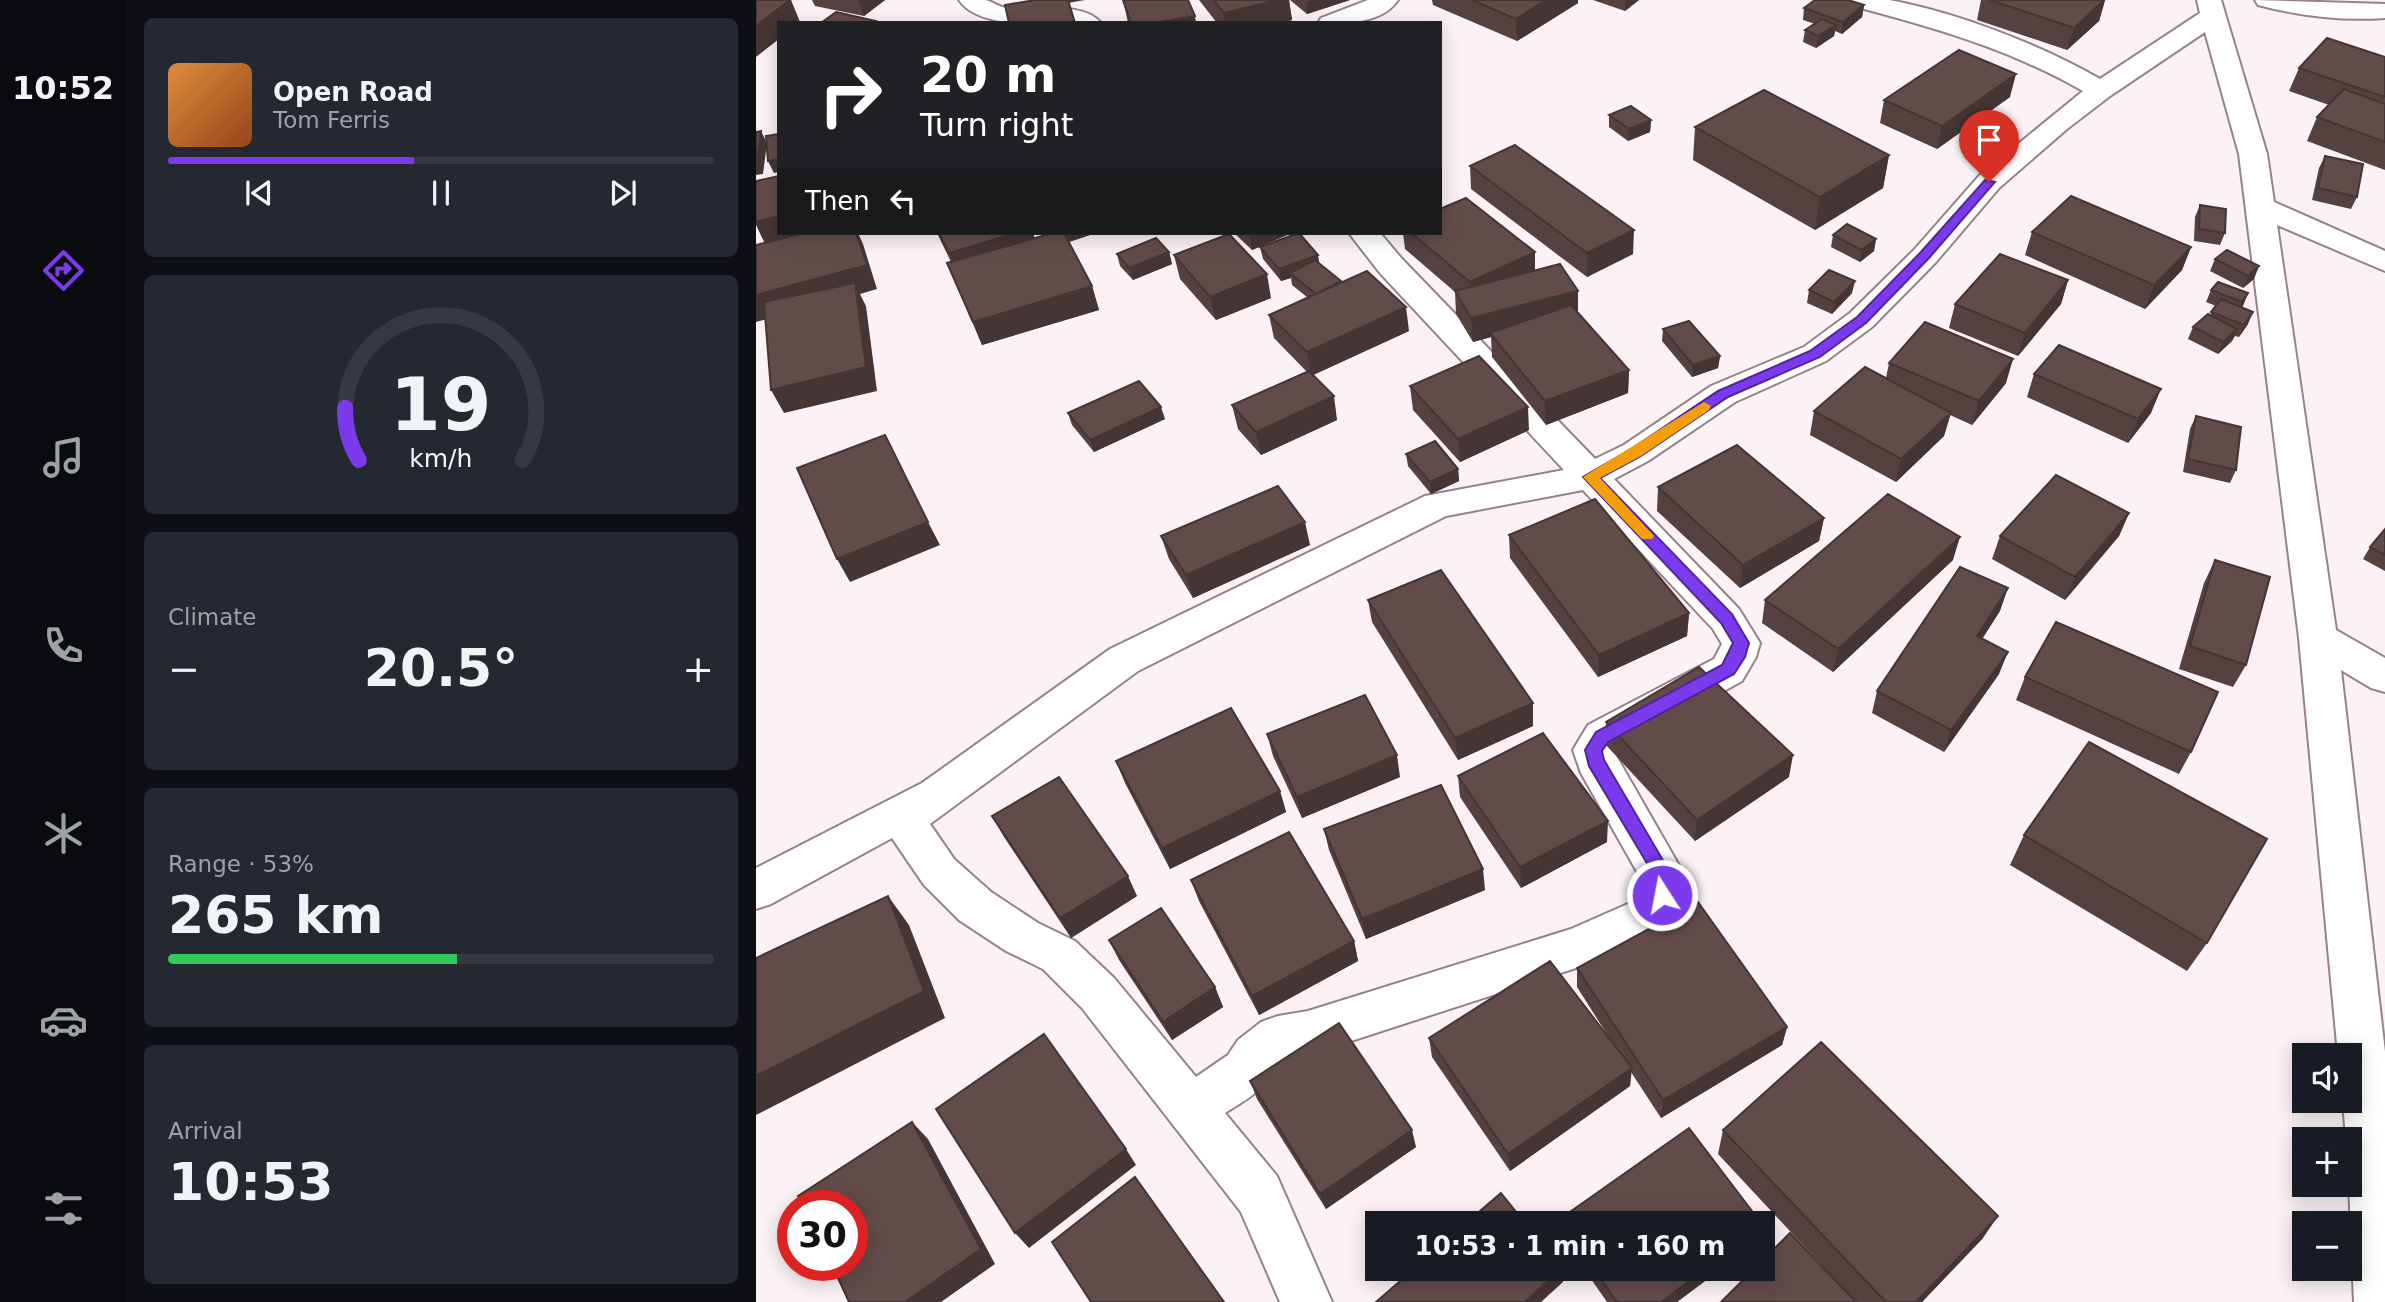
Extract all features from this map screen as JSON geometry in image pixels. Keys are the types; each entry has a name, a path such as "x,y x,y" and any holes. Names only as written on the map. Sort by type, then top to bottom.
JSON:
{"street":[{"path":"971,0 999,17 1077,15 1086,21"},
{"path":"1336,21 1368,10 1385,0"},
{"path":"1858,0 1964,27 2034,52 2101,90"},
{"path":"2267,0 2310,9 2358,13 2385,10"},
{"path":"1306,1302 1259,1194 1098,993 1059,955 1022,936 975,906 939,872 903,820 1124,660 1438,505 1590,477 1636,453 1723,394 1815,354 1861,320 1925,256 1989,182 2057,123 2211,8 2253,153 2318,638 2372,1152 2380,1302"},
{"path":"2259,206 2385,262"},
{"path":"1191,1109 1245,1071 1255,1056 1278,1038 1308,1033 1579,947 1646,917 1662,895 1662,874 1595,761 1593,750 1602,737 1728,670 1737,657 1741,643 1726,619 1366,235"},
{"path":"2318,638 2385,677"},
{"path":"756,890 944,789"}],"building":[{"path":"756,0 790,0 756,26"},
{"path":"1035,0 1068,0 1074,21 1009,21 1005,5"},
{"path":"1123,0 1188,0 1195,16 1166,21 1130,21"},
{"path":"1213,0 1277,0 1224,13"},
{"path":"1472,0 1546,0 1516,19"},
{"path":"1815,0 1848,0 1864,5 1843,22 1804,8"},
{"path":"1990,0 2104,0 2074,28"},
{"path":"836,12 876,21 824,21"},
{"path":"1822,19 1836,25 1818,36 1805,30"},
{"path":"2327,38 2385,57 2385,97 2299,68"},
{"path":"1959,50 2016,74 1942,126 1884,100"},
{"path":"2344,89 2385,104 2385,142 2317,117"},
{"path":"1764,90 1889,155 1820,197 1695,127"},
{"path":"1631,106 1651,120 1629,129 1609,115"},
{"path":"761,131 757,162 756,162 756,132"},
{"path":"777,134 777,159 768,161 766,136"},
{"path":"1515,145 1634,230 1587,253 1470,166"},
{"path":"2325,156 2363,164 2357,197 2318,188"},
{"path":"777,176 777,217 756,222 756,181"},
{"path":"2071,196 2191,247 2154,285 2032,232"},
{"path":"1466,198 1535,252 1470,282 1413,235 1442,235 1442,208"},
{"path":"2200,205 2226,209 2225,233 2199,229"},
{"path":"1847,224 1876,239 1862,250 1833,235"},
{"path":"796,235 857,235 867,265 756,295 756,245"},
{"path":"940,235 1009,235 949,253"},
{"path":"1046,235 1065,235 1092,286 973,322 947,263"},
{"path":"1230,235 1267,274 1210,297 1174,255"},
{"path":"1301,235 1318,255 1279,269 1260,247"},
{"path":"1156,238 1169,252 1129,268 1117,254"},
{"path":"2227,250 2259,266 2248,276 2215,259"},
{"path":"2000,254 2068,280 2025,333 1955,304"},
{"path":"1315,260 1341,281 1316,294 1290,273"},
{"path":"1560,264 1578,291 1471,318 1455,291"},
{"path":"1829,270 1855,281 1834,302 1809,290"},
{"path":"1367,271 1406,307 1307,352 1269,315"},
{"path":"2218,282 2248,293 2242,302 2211,290"},
{"path":"855,283 866,367 771,390 764,302"},
{"path":"2221,299 2253,312 2244,325 2211,312"},
{"path":"1571,305 1629,370 1545,401 1490,333"},
{"path":"2208,314 2237,329 2223,342 2193,327"},
{"path":"1689,321 1720,356 1693,365 1663,329"},
{"path":"1925,322 2013,359 1979,401 1889,363"},
{"path":"2059,345 2161,389 2138,419 2034,374"},
{"path":"1479,356 1528,407 1458,439 1410,386"},
{"path":"1865,367 1951,413 1901,459 1814,411"},
{"path":"1309,371 1334,396 1256,432 1232,405"},
{"path":"1139,381 1161,407 1090,440 1068,413"},
{"path":"2196,416 2241,427 2236,470 2188,459"},
{"path":"885,435 928,522 837,559 797,468"},
{"path":"1435,441 1458,469 1430,482 1406,454"},
{"path":"1737,445 1824,518 1743,565 1658,487"},
{"path":"2056,475 2129,513 2075,577 2000,536"},
{"path":"1278,486 1305,522 1186,575 1161,536"},
{"path":"1888,494 1960,537 1838,649 1765,600"},
{"path":"1595,499 1689,613 1599,655 1509,535"},
{"path":"2385,529 2385,555 2370,547"},
{"path":"2215,560 2270,577 2246,665 2190,646"},
{"path":"1960,567 2008,588 1977,636 2008,652 1951,730 1877,691"},
{"path":"1441,570 1533,703 1455,738 1368,600"},
{"path":"2056,622 2218,692 2191,752 2025,677"},
{"path":"1699,667 1793,755 1697,820 1606,722"},
{"path":"1365,695 1397,755 1297,797 1267,734"},
{"path":"1231,708 1280,791 1162,848 1116,761"},
{"path":"1543,733 1608,821 1520,867 1458,776"},
{"path":"2089,742 2267,839 2207,943 2024,835"},
{"path":"1059,777 1128,876 1060,918 992,816"},
{"path":"1441,785 1483,869 1362,919 1324,829"},
{"path":"1289,832 1354,941 1252,996 1191,880"},
{"path":"888,896 924,991 756,1076 756,958"},
{"path":"1698,902 1787,1027 1663,1100 1577,968"},
{"path":"1161,908 1215,987 1163,1022 1109,940"},
{"path":"1550,961 1632,1068 1508,1154 1429,1038"},
{"path":"1339,1023 1412,1130 1320,1194 1250,1081"},
{"path":"1044,1034 1126,1149 1015,1233 936,1109"},
{"path":"1821,1042 1998,1216 1916,1302 1886,1302 1723,1130"},
{"path":"912,1122 981,1249 905,1302 849,1302 839,1281 868,1281 868,1190 807,1190"},
{"path":"1689,1128 1752,1211 1571,1211"},
{"path":"1135,1177 1224,1302 1091,1302 1052,1242"},
{"path":"1501,1193 1515,1211 1480,1211"},
{"path":"1790,1233 1856,1302 1721,1302 1742,1281 1775,1281 1775,1248"},
{"path":"1400,1281 1548,1281 1525,1302 1376,1302"},
{"path":"1602,1281 1689,1281 1661,1302 1617,1302"}],"slow traffic":[{"path":"1647,536 1590,477 1636,453 1704,406"}],"route":[{"path":"1662,895 1662,874 1595,761 1593,750 1602,737 1728,670 1737,657 1741,643 1726,619 1590,477 1636,453 1723,394 1815,354 1861,320 1925,256 1989,182"}]}
